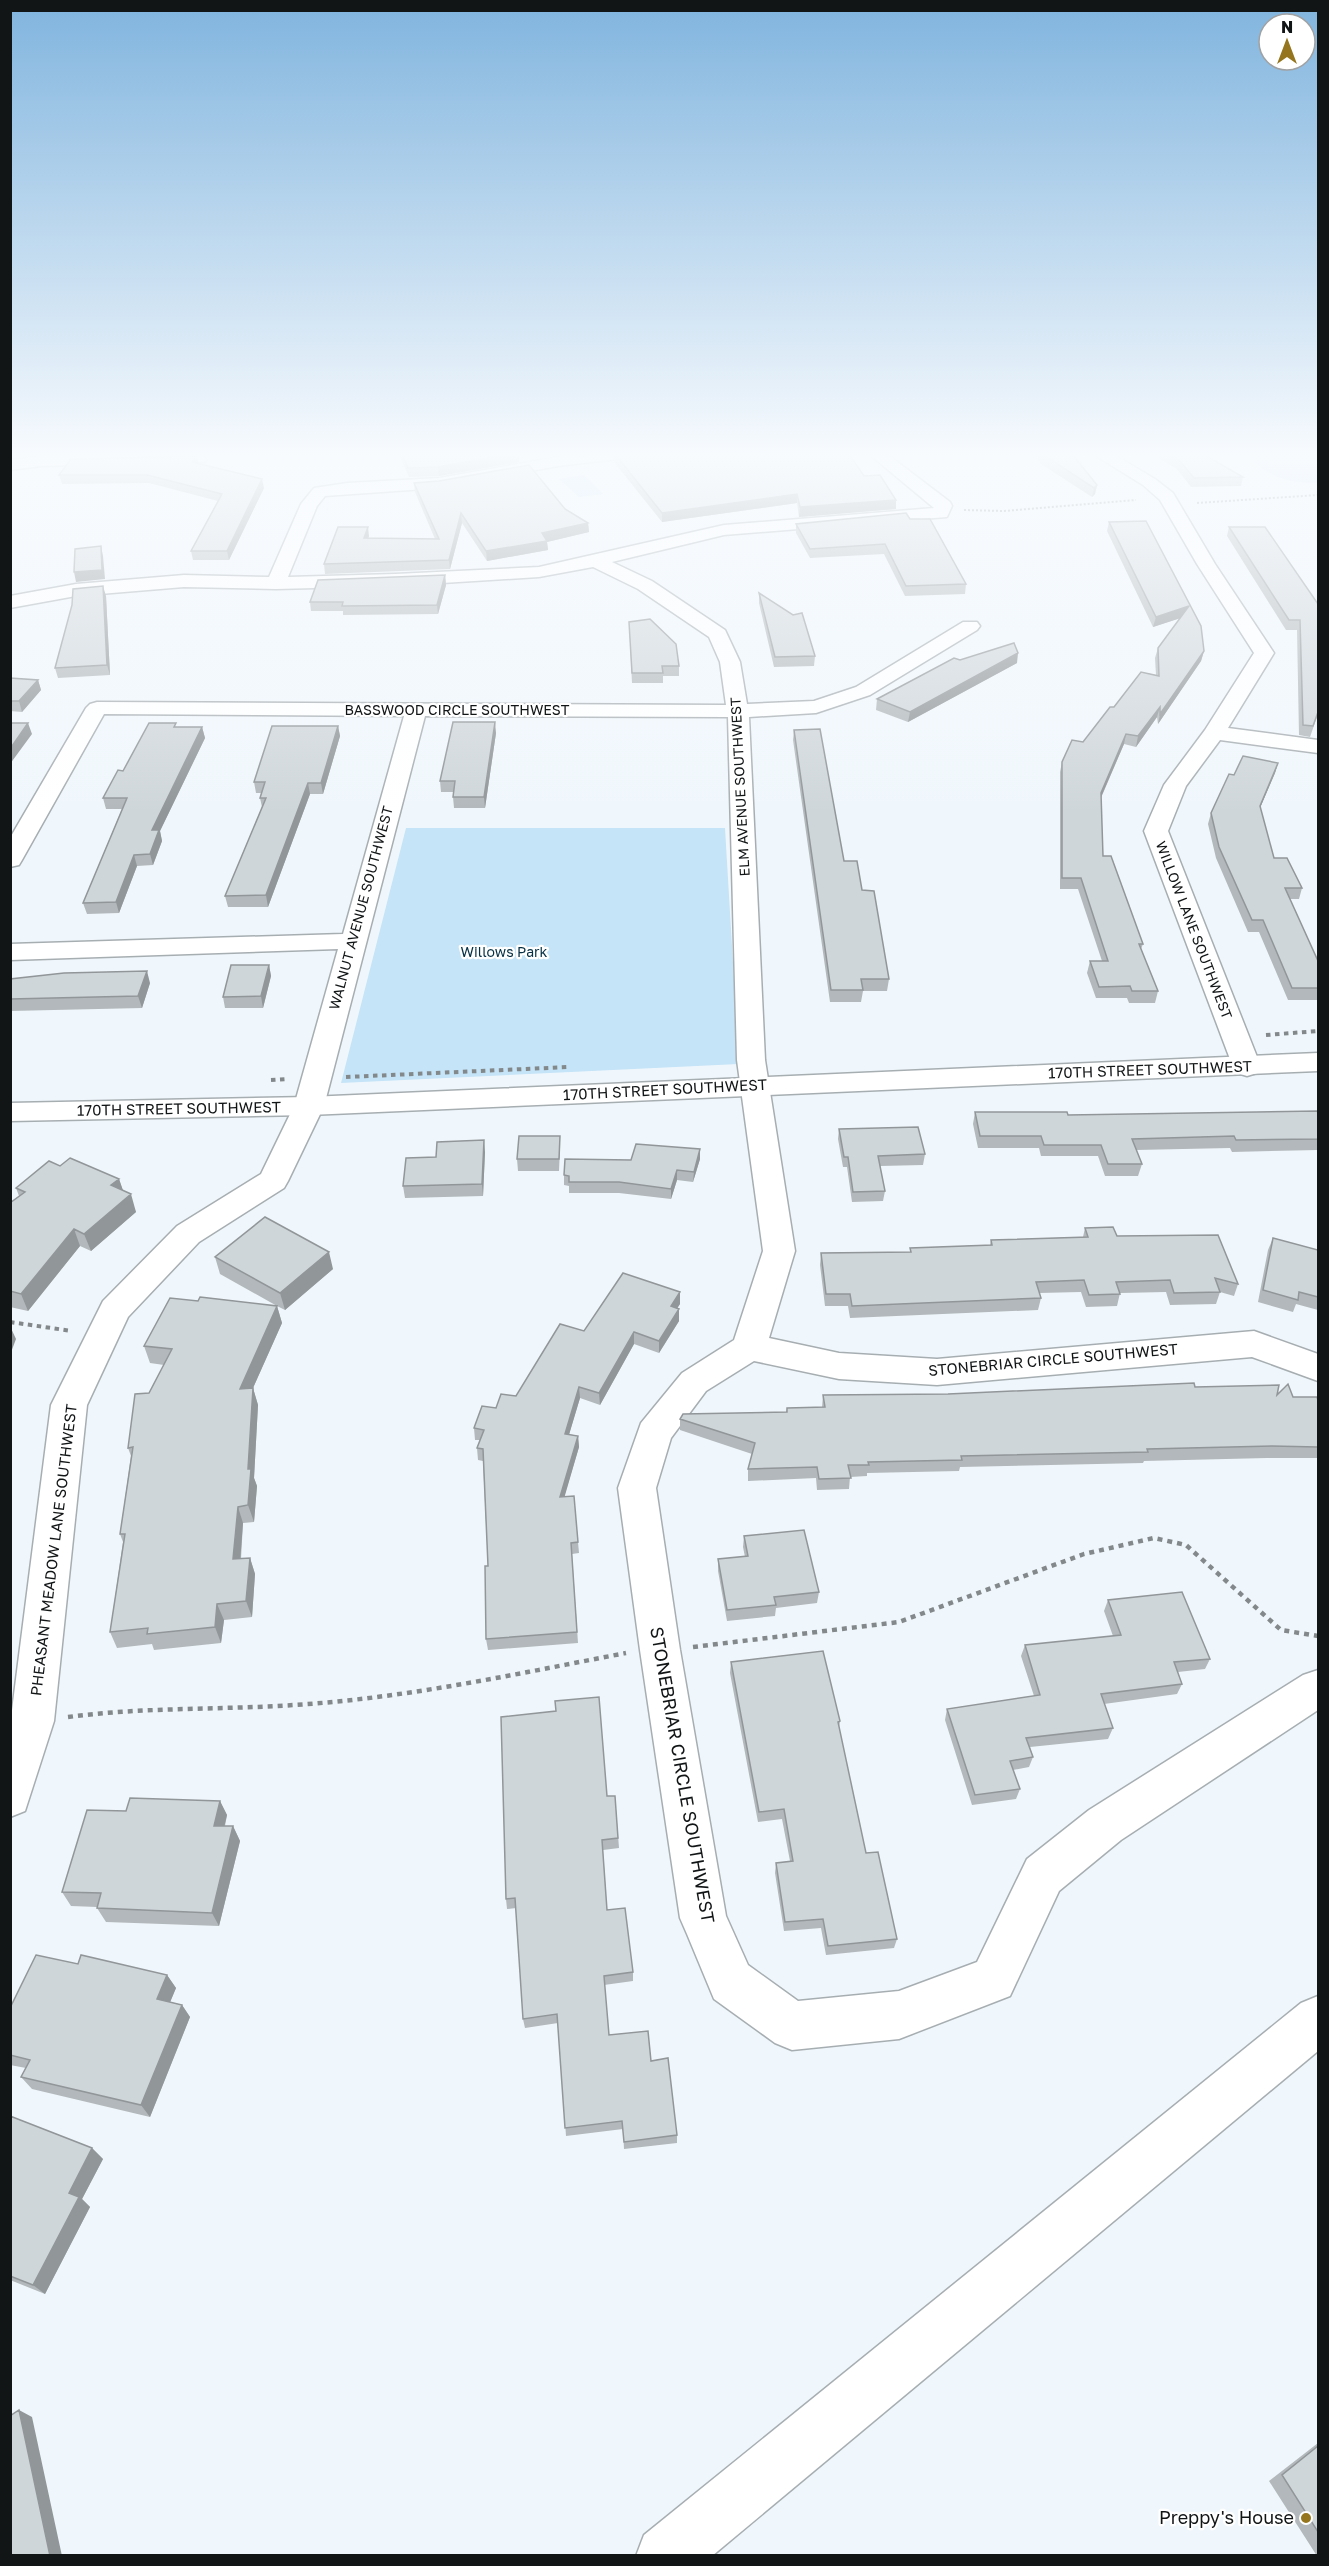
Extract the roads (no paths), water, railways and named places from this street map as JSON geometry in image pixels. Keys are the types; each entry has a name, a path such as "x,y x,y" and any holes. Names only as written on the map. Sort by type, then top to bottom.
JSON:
{"street":[{"path":"276,584 280,574"},
{"path":"10,602 76,590 184,581 276,584 508,574"},
{"name":"ELM AVENUE SOUTHWEST","path":"622,574 645,585 718,634 730,662 738,711 751,1060 757,1086"},
{"name":"WILLOW LANE SOUTHWEST","path":"1212,574 1264,653 1214,733 1174,785 1156,831 1247,1066"},
{"name":"BASSWOOD CIRCLE SOUTHWEST","path":"10,860 97,708 738,711 816,707 863,691 970,626"},
{"name":"WALNUT AVENUE SOUTHWEST","path":"309,1106 416,710"},
{"path":"1214,733 1318,746"},
{"path":"10,952 352,941"},
{"name":"170TH STREET SOUTHWEST","path":"10,1112 309,1106 1318,1062"},
{"path":"749,1347 779,1251 757,1086"},
{"name":"PHEASANT MEADOW LANE SOUTHWEST","path":"10,1796 33,1721 69,1405 116,1310 188,1234 273,1181 309,1106"},
{"name":"STONEBRIAR CIRCLE SOUTHWEST","path":"1318,1368 1254,1344 1113,1354 937,1372 839,1366 749,1347 694,1382 654,1433 637,1488 660,1650 703,1918 730,1982 792,2026 899,2015 993,1979 1043,1875 1105,1825 1318,1688"},
{"path":"665,2556 1318,2020"}],"place":[{"name":"Preppy's House","path":"1306,2518"}],"park label":[{"name":"Willows Park","path":"504,952"}]}
